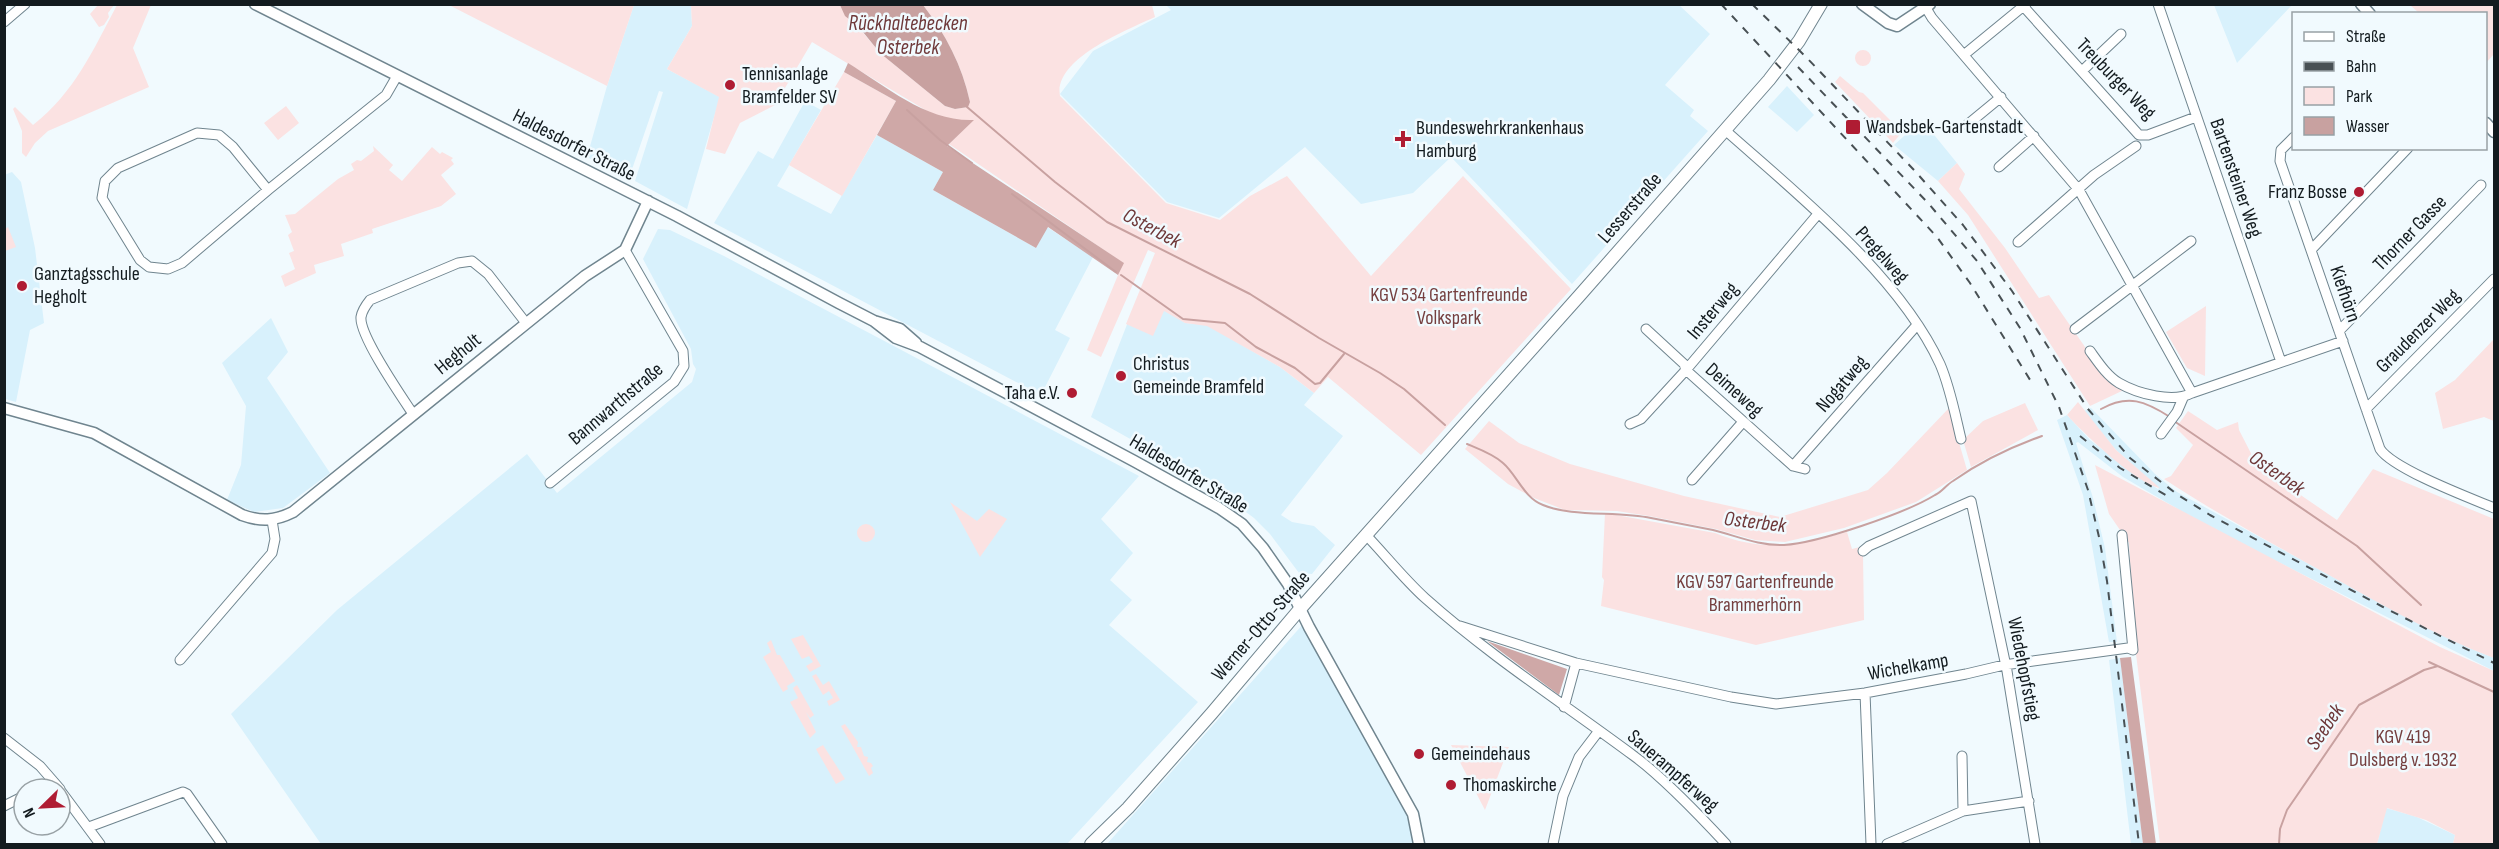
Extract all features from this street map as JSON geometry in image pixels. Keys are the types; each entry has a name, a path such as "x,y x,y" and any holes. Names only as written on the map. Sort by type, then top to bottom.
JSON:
{"main road":[{"name":"Lesserstraße","path":"1460,430 1725,130 1799,41 1821,4"},
{"name":"Werner-Otto-Straße","path":"1091,844 1128,808 1300,609 1460,430"}],"street":[{"path":"4,22 25,4"},
{"name":"Haldesdorfer Straße","path":"255,4 648,201 874,321 896,338 920,347 1119,453 1233,518 1257,540 1272,558 1288,584 1413,814 1419,844"},
{"path":"1862,4 1888,23 1897,26 1928,6 1932,18 2079,190 2192,393"},
{"name":"Bartensteiner Weg","path":"2158,4 2281,362"},
{"path":"1965,54 2025,6"},
{"name":"Treuburger Weg","path":"2025,6 2139,135 2148,135 2196,117"},
{"path":"2082,71 2121,34"},
{"path":"268,190 233,147 219,135 197,133 118,168 105,181 102,198 140,260 149,267 168,269 189,257 386,95 397,76"},
{"path":"1967,125 2001,97"},
{"name":"Pregelweg","path":"1725,130 1868,262 1917,325 1941,366 1953,401 1961,439"},
{"path":"1999,167 2034,136"},
{"name":"Kiefhörn","path":"2292,139 2281,150 2280,161 2380,449 2384,456 2428,480 2494,508"},
{"path":"2018,242 2094,175 2136,146"},
{"path":"2311,250 2406,150"},
{"name":"Thorner Gasse","path":"2339,331 2481,185"},
{"path":"625,250 648,201"},
{"name":"Insterweg","path":"1630,424 1641,419 1686,370 1818,214"},
{"path":"2075,329 2191,241"},
{"name":"Hegholt","path":"272,520 292,512 585,276 625,250"},
{"name":"Bannwarthstraße","path":"550,483 674,382 682,372 683,351 625,250"},
{"path":"412,414 365,335 361,318 370,300 458,263 472,261 488,274 526,323"},
{"name":"Graudenzer Weg","path":"2366,409 2494,279"},
{"name":"Nogatweg","path":"1793,466 1917,325"},
{"name":"Deimeweg","path":"1646,329 1742,423 1793,466 1805,469"},
{"path":"2162,434 2183,398 2192,393 2343,341"},
{"path":"2090,351 2118,383 2144,393 2183,398"},
{"path":"4,408 94,433 242,515 256,520 272,520 275,539 272,553 180,660"},
{"path":"1692,480 1742,423"},
{"name":"Wiedehopfstieg","path":"1863,551 1869,546 1971,501 1987,566 2004,665 2007,671 2035,844"},
{"name":"Sauerampferweg","path":"1366,535 1400,575 1460,626 1564,707 1635,757 1704,820 1726,844"},
{"name":"Wichelkamp","path":"1576,663 1731,697 1776,704 1865,693 2004,665 2128,648 2133,650 2122,535"},
{"name":"Sauerampferweg","path":"1460,626 1576,663"},
{"path":"1564,707 1576,663"},
{"path":"1865,693 1871,844"},
{"path":"1553,844 1563,796 1579,758 1598,732"},
{"path":"4,738 35,760 50,777"},
{"path":"1962,756 1962,811"},
{"path":"89,827 183,792 187,794 222,844"},
{"path":"1887,844 1962,811 2029,801"},
{"path":"72,805 100,844"}],"shaded area":[{"path":"634,5 691,5 692,26 667,69 720,97 687,209 635,181 663,92 659,91 629,178 587,157 607,86"},
{"name":"Bundeswehrkrankenhaus Hamburg","path":"1166,5 1679,5 1710,34 1665,85 1694,110 1690,116 1708,131 1572,284 1451,157 1413,193 1361,204 1305,147 1219,218 1167,202 1060,94 1093,51 1171,10"},
{"path":"2214,5 2292,5 2237,63"},
{"path":"848,63 924,109 957,119 974,120 947,146 1124,263 1118,275 1048,227 1036,248 933,190 943,172 877,135 896,101 844,72"},
{"path":"1787,86 1814,115 1797,132 1768,107"},
{"path":"805,101 821,110 777,186 831,214 877,135 943,172 933,190 1036,248 1047,227 1093,257 1055,330 1070,338 1041,395 714,223 758,151 773,159"},
{"path":"1922,120 1957,163 1938,181 1894,145"},
{"name":"Ganztagsschule Hegholt","path":"12,172 21,182 35,248 44,323 30,330 16,402 5,399 4,175"},
{"path":"658,229 670,230 724,256 1139,476 1101,519 1133,553 1110,580 1132,600 1109,625 1198,702 1067,844 321,844 231,714 337,610 527,454 557,493 692,382 696,369 691,349 643,259"},
{"path":"1140,291 1185,323 1207,325 1280,367 1314,393 1304,405 1343,436 1281,515 1292,522 1314,526 1335,545 1312,574 1299,573 1270,534 1254,518 1200,478 1091,417"},
{"path":"271,318 288,352 267,378 330,473 283,508 254,512 227,500 241,465 246,406 222,363"},
{"path":"2091,408 2155,474 2177,492 2362,593 2467,647 2494,658 2494,671 2207,526 2123,477 2078,442 2076,443 2105,548 2117,642 2109,642 2083,495 2057,420 2067,415 2090,440 2124,466 2159,488 2116,450 2084,411"},
{"path":"1304,623 1411,813 1414,844 1107,844"},
{"path":"1487,641 1567,669 1559,695"},
{"path":"2131,657 2156,844 2143,844 2120,658"},
{"path":"2120,658 2143,844 2131,844 2109,660"},
{"path":"2386,808 2417,817 2455,835 2453,844 2377,844"}],"green space":[{"path":"98,5 114,5 104,25 99,27 90,14"},
{"path":"117,5 151,5 133,48 149,87 48,131 35,143 26,157 22,153 22,131 13,109 15,107 33,125 48,112 82,70"},
{"path":"449,5 634,5 607,86"},
{"name":"KGV 534 Gartenfreunde Volkspark","path":"691,5 840,5 880,53 945,106 955,109 967,107 970,102 963,75 939,28 923,5 1152,5 1155,17 1111,38 1080,58 1068,70 1061,83 1060,96 1166,203 1220,220 1250,196 1287,176 1371,276 1463,176 1571,289 1421,455 1328,377 1314,393 1280,367 1207,326 1185,323 1164,311 1153,336 1126,324 1155,253 1148,250 1101,357 1087,350 1123,263 949,144 973,120 957,121 932,114 812,42 775,105 740,123 725,154 706,149 719,97 667,69 692,26"},
{"path":"2410,5 2494,5 2494,54 2487,62 2487,12 2418,12"},
{"path":"1863,50 1871,58 1863,66 1855,58"},
{"path":"844,72 896,101 842,196 789,165"},
{"path":"1840,76 1863,93 1902,132 1893,143 1835,82"},
{"path":"286,106 299,123 278,140 264,123"},
{"path":"373,146 393,165 389,170 402,181 432,147 440,154 442,152 453,158 451,160 454,164 441,175 456,194 441,206 372,229 373,233 341,244 344,256 314,265 316,273 285,287 281,276 295,269 289,253 294,251 288,235 292,232 285,215 295,214 338,179 354,170 351,164 357,160 361,161 374,151"},
{"path":"1957,163 1965,174 1959,189 2005,248 2039,298 2049,295 2101,370 2124,390 2090,406 1968,215 1938,181"},
{"path":"8,227 16,247 5,251 5,229"},
{"path":"2206,306 2205,376 2187,368 2166,332"},
{"path":"2494,339 2494,421 2484,417 2443,429 2435,393 2455,380"},
{"path":"2078,402 2116,450 2160,488 2138,478 2125,468 2067,415"},
{"path":"2025,403 2038,430 1971,467 1963,440 1983,421"},
{"path":"1949,408 1967,470 1916,502 1844,528 1785,542 1755,540 1716,529 1617,511 1565,510 1534,498 1508,484 1465,449 1489,421 1519,443 1570,464 1684,496 1780,517 1868,490"},
{"path":"2188,411 2217,430 2238,422 2239,430 2257,465 2337,520 2373,469 2494,519 2494,658 2449,639 2383,605 2240,526 2164,479 2171,476 2193,445 2176,428"},
{"name":"KGV 419 Dulsberg v. 1932","path":"2095,465 2440,647 2494,671 2494,844 2453,844 2455,835 2426,820 2387,808 2377,844 2160,844 2135,646 2129,543 2109,514"},
{"path":"950,502 977,521 989,509 1007,519 980,557"},
{"name":"KGV 597 Gartenfreunde Brammerhörn","path":"1605,513 1715,533 1766,545 1796,543 1847,532 1852,549 1860,547 1863,555 1864,620 1756,645 1601,606 1604,580 1602,577"},
{"path":"866,524 872,527 875,533 872,539 866,542 860,539 857,533 860,527"},
{"path":"803,635 821,666 810,672 806,666 813,662 809,656 802,659 791,639"},
{"path":"771,640 777,655 780,655 795,681 783,692 763,657 771,652 767,643"},
{"path":"816,674 823,685 829,681 840,700 829,706 827,701 833,698 829,691 823,695 812,676"},
{"path":"797,685 814,715 810,718 806,712 816,732 810,738 790,702 798,698 793,688"},
{"path":"845,724 858,742 857,747 861,747 864,756 868,757 867,762 873,766 871,768 873,773 869,776 841,726"},
{"path":"823,745 845,779 836,784 816,749"},
{"path":"1451,745 1509,747 1485,810"}],"water":[{"name":"Rückhaltebecken Osterbek","path":"840,5 923,5 946,39 958,63 967,88 970,102 968,107 955,109 945,106 880,53 859,27 845,16"}],"waterway":[{"name":"Osterbek","path":"967,107 1055,182 1107,222 1250,294 1404,389 1445,425"},
{"path":"907,110 940,140 972,163"},
{"path":"1012,194 1116,272"},
{"path":"1121,275 1183,319 1225,323 1256,347 1295,368 1315,384 1320,383 1344,354"},
{"name":"Osterbek","path":"2101,409 2111,404 2136,401 2170,417"},
{"name":"Osterbek","path":"2174,421 2357,546 2421,605"},
{"name":"Osterbek","path":"1467,444 1499,460 1536,502 1554,509 1638,516 1713,530 1757,542 1784,545 1839,533 1904,510 1937,494 1985,461 2042,436"},
{"name":"Osterbek","path":"2429,662 2494,692"},
{"name":"Seebek","path":"2279,844 2280,829 2287,810 2359,705 2424,670 2438,666"}],"railway":[{"path":"1721,4 1937,237 1970,283 2032,383"},
{"path":"1752,4 1914,170 1963,225 2012,291 2088,409 2130,458 2178,495 2210,515 2494,663"},
{"path":"1798,67 1929,204 1977,261 2020,328 2059,407 2088,490 2099,537 2107,581 2139,844"},
{"path":"2080,436 2120,468 2169,497"}],"place":[{"name":"Tennisanlage Bramfelder SV","path":"730,85"},
{"name":"Wandsbek-Gartenstadt","path":"1853,127"},
{"name":"Bundeswehrkrankenhaus Hamburg","path":"1403,139"},
{"name":"Franz Bosse","path":"2359,192"},
{"name":"Ganztagsschule Hegholt","path":"22,286"},
{"name":"Christus Gemeinde Bramfeld","path":"1121,376"},
{"name":"Taha e.V.","path":"1072,393"},
{"name":"Gemeindehaus","path":"1419,754"},
{"name":"Thomaskirche","path":"1451,785"}]}
